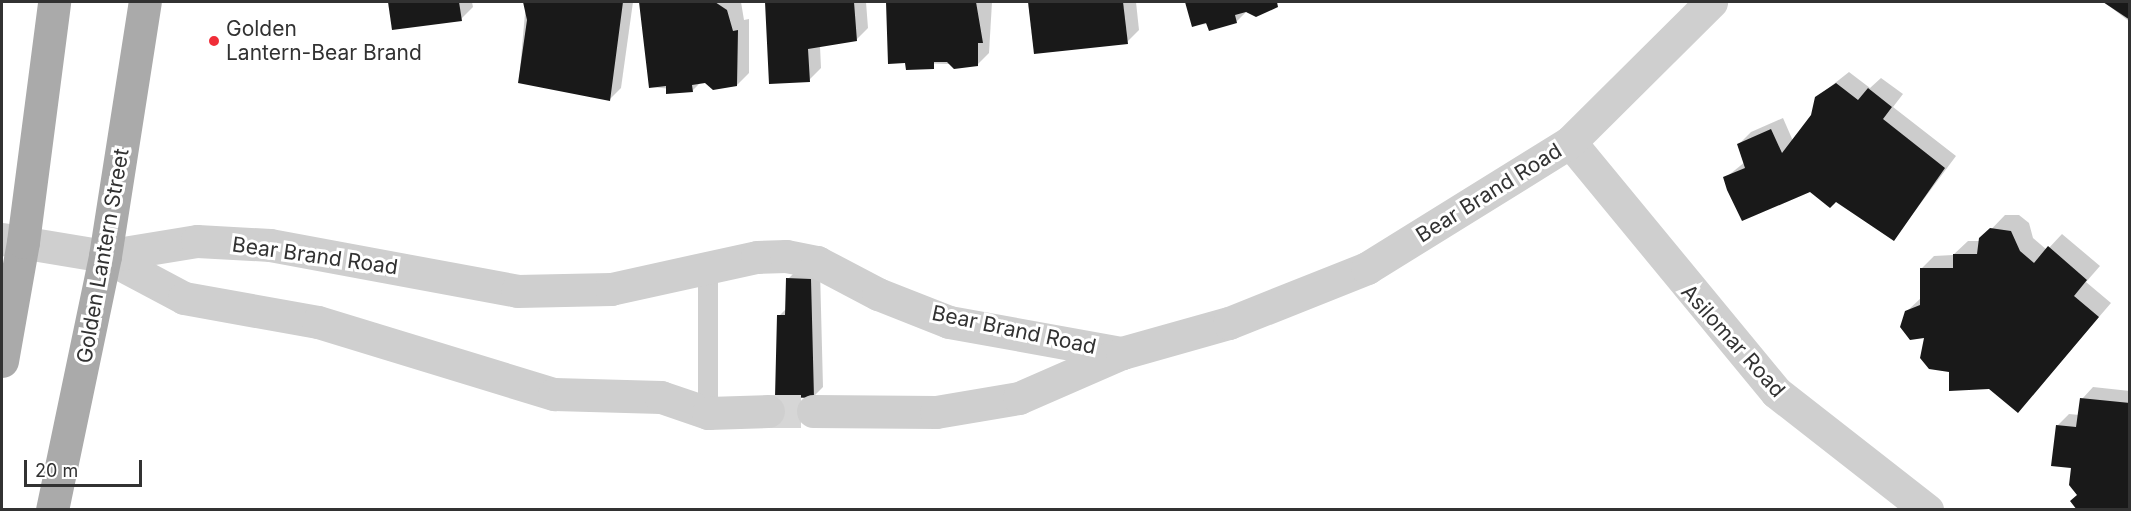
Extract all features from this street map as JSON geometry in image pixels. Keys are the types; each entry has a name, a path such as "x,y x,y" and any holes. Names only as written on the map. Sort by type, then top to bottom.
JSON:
{"main road":[{"path":"2,361 12,241 54,2"},
{"name":"Golden Lantern Street","path":"51,510 105,256 145,2"}],"street":[{"name":"Bear Brand Road","path":"813,411 936,411 1019,398 1122,353 1229,323 1367,268 1570,142 1711,2"},
{"name":"Asilomar Road","path":"1570,142 1669,269 1776,392 1927,510"},
{"path":"12,241 105,256 184,298 318,322 475,374 554,394 661,397 708,413 768,411"},
{"name":"Bear Brand Road","path":"105,256 197,241 270,245 517,291 610,289 757,257 817,262 878,294 949,321 1122,353"}],"lane":[{"path":"708,268 708,413"}],"building":[{"path":"388,2 459,2 462,21 392,30"},
{"path":"523,2 623,2 610,101 518,83 527,20"},
{"path":"639,2 715,2 727,10 733,31 738,30 737,86 713,90 705,83 692,85 693,92 666,94 666,86 649,88"},
{"path":"765,2 854,2 857,41 808,49 810,82 769,84"},
{"path":"886,2 976,2 983,43 978,43 978,66 954,69 947,62 934,62 934,69 906,70 905,63 888,64"},
{"path":"1028,2 1123,2 1128,44 1034,54"},
{"path":"1185,2 1277,2 1278,7 1256,17 1246,12 1235,15 1237,23 1209,31 1206,23 1192,27"},
{"path":"2103,2 2130,2 2130,20"},
{"path":"1836,83 1858,100 1868,88 1892,107 1883,119 1945,168 1894,241 1836,202 1830,208 1810,192 1742,221 1727,190 1723,177 1745,168 1737,144 1771,129 1782,153 1811,115 1815,97"},
{"path":"1990,228 2011,231 2020,251 2034,263 2048,246 2087,280 2074,296 2099,317 2018,413 1989,389 1949,391 1949,372 1929,369 1920,358 1924,338 1910,340 1900,327 1905,311 1920,305 1920,268 1953,268 1953,254 1977,254 1979,238"},
{"path":"786,278 811,279 814,398 775,397 777,315 785,315"},
{"path":"2080,398 2130,403 2130,510 2077,510 2070,501 2077,495 2069,485 2071,468 2051,466 2056,425 2076,427"}],"tunnel":[{"path":"768,411 813,411"}],"place":[{"name":"Golden Lantern-Bear Brand","path":"214,41"}]}
